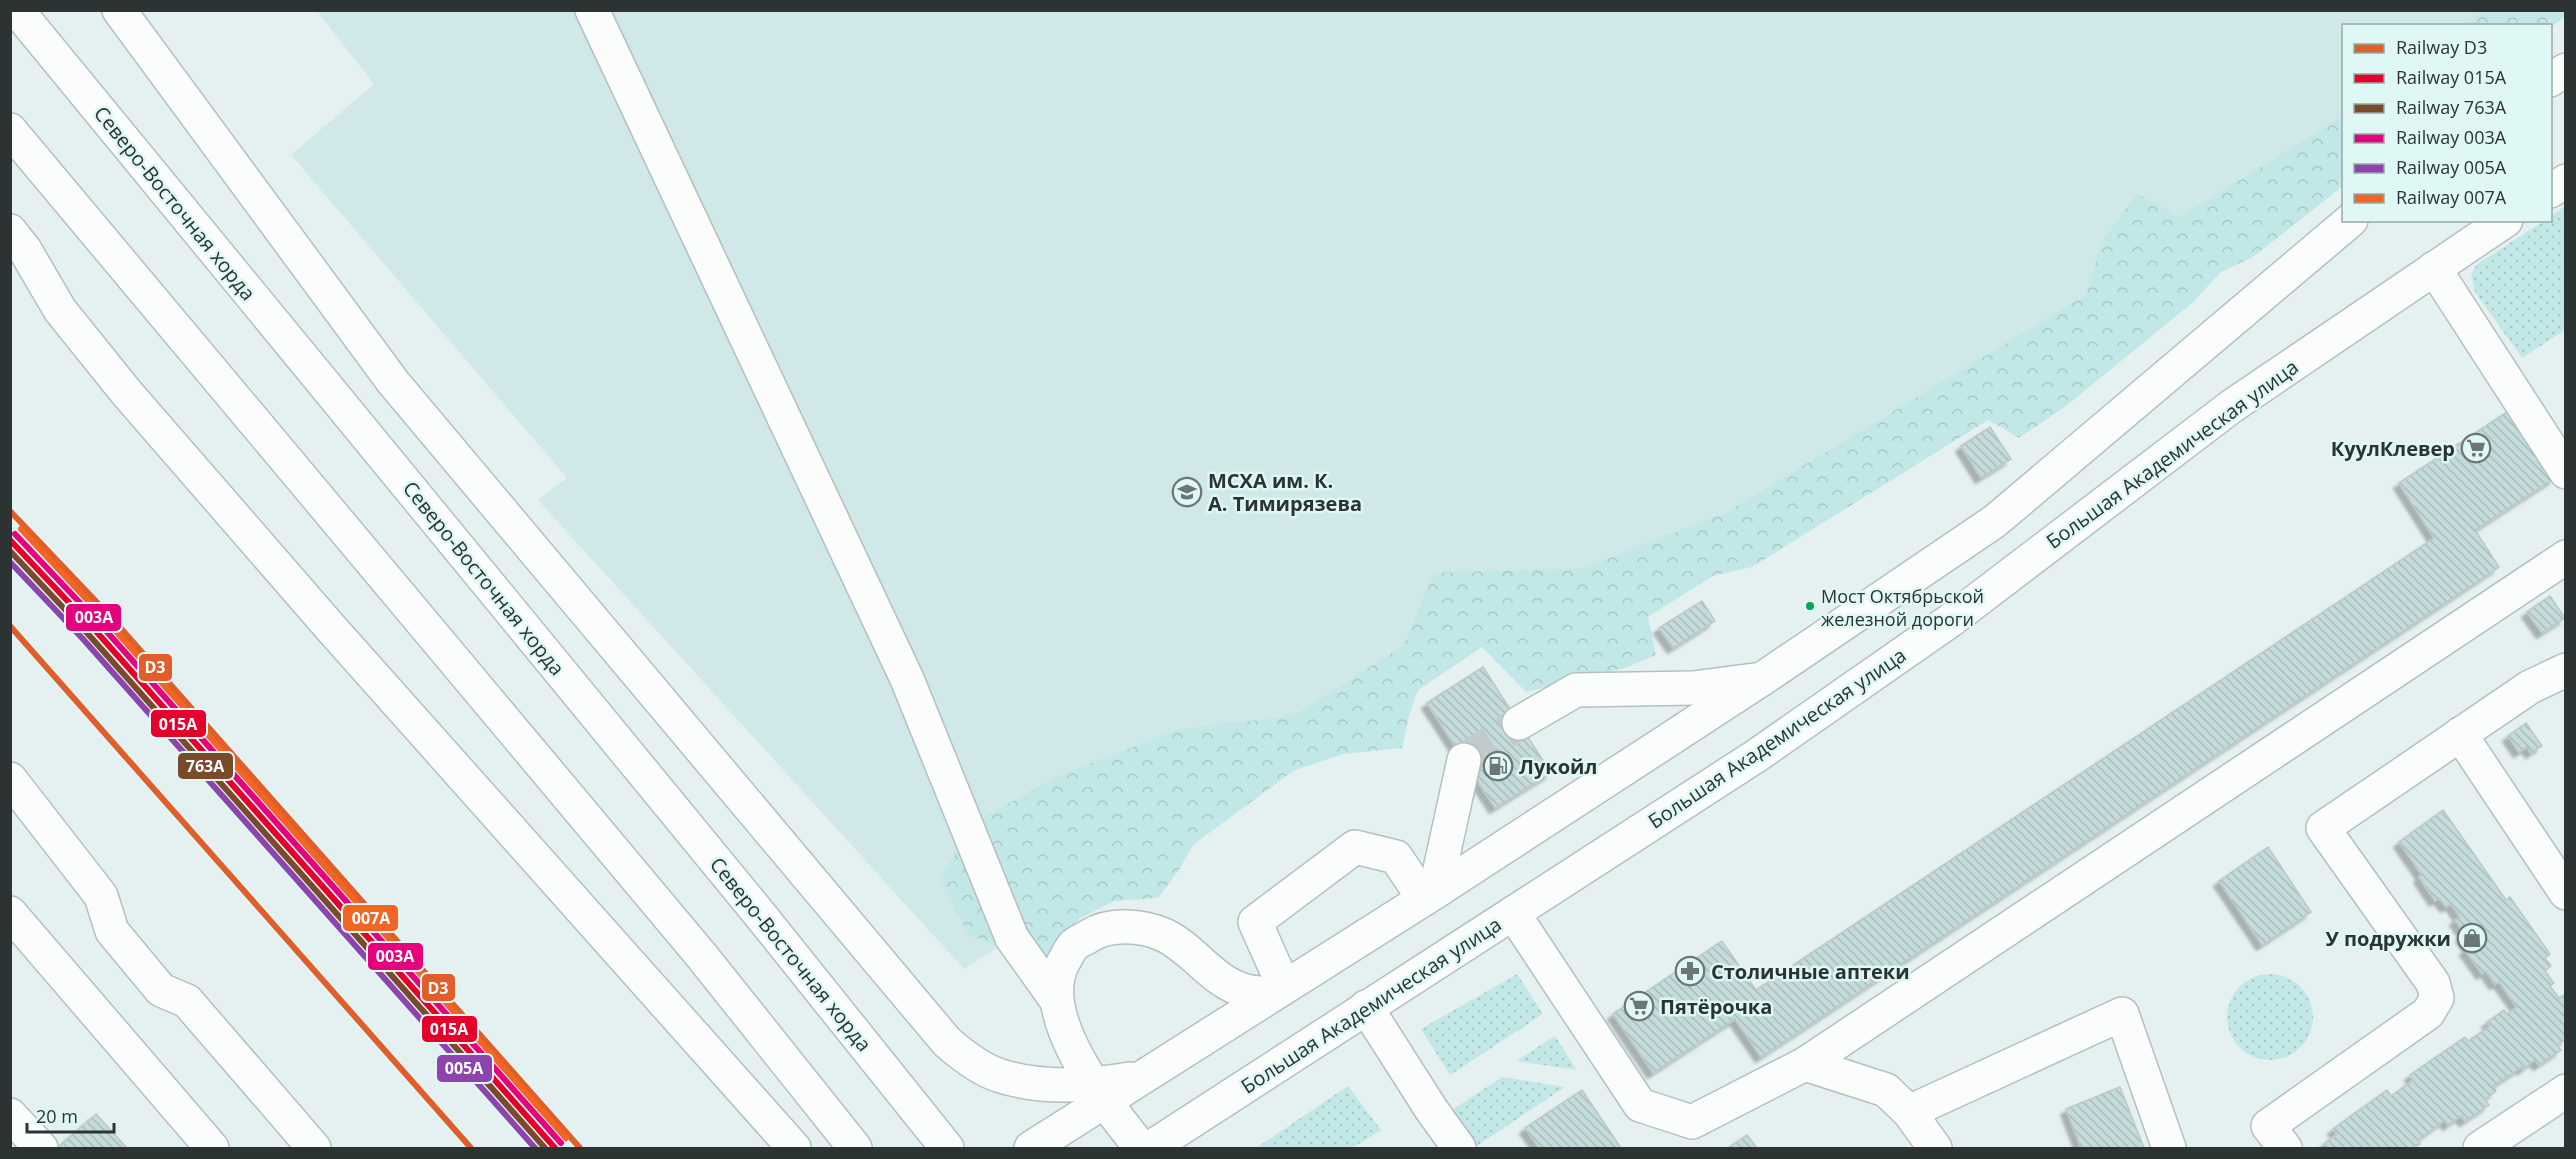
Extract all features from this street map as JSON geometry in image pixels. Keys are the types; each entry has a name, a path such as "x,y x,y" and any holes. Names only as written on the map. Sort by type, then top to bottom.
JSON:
{"main road":[{"name":"Северо-Восточная хорда","path":"17,10 757,911 946,1149"},
{"path":"119,10 393,382 947,1042 968,1060 1001,1076 1099,1094"},
{"path":"143,10 393,382"},
{"path":"592,10 907,679 1012,938 1057,1001"},
{"path":"2552,79 2565,70"},
{"path":"10,130 701,955 855,1149"},
{"path":"2552,190 2565,181"},
{"path":"1031,1149 1099,1094 1140,1077 1429,896 1762,679 1995,521 2349,222"},
{"name":"Большая Академическая улица","path":"1150,1149 1756,756 1951,620 2232,406 2503,222"},
{"path":"10,231 25,250 60,310 126,392 330,627 794,1149"},
{"path":"2434,268 2565,472"},
{"path":"10,270 60,310"},
{"path":"1513,913 1640,1105 1692,1135 1805,1064 2565,557"},
{"path":"2285,1149 2268,1126 2427,1013 2437,998 2433,983 2323,828 2530,687 2565,670"},
{"path":"1519,723 1576,690 1693,688 1762,679"},
{"path":"2460,734 2565,893"},
{"path":"1429,896 1464,760"},
{"path":"10,779 101,896 112,931 161,990 187,1001 314,1149"},
{"path":"1278,990 1255,922 1355,847 1396,856 1429,896"},
{"path":"10,913 212,1149"},
{"path":"1141,1149 1099,1094 1069,1041 1057,1001 1058,971 1073,946 1098,930 1124,926 1164,935 1192,954 1223,981 1245,991 1278,990"},
{"path":"1366,1007 1459,1149"},
{"path":"1909,1112 2122,1014 2169,1149"},
{"path":"1805,1064 1886,1090 1909,1112 1935,1149"},
{"path":"2480,1149 2565,1091"},
{"path":"10,1115 41,1149"}],"shaded area":[{"name":"МСХА им. К. А. Тимирязева","path":"317,11 2540,11 2520,24 2342,24 2342,144 1836,484 1496,621 1270,772 964,969 538,500 567,478 291,155 374,84"}],"green space":[{"path":"2485,10 2565,11 2565,17 2552,26 2552,24 2467,24"},
{"path":"2342,117 2342,187 2253,257 2221,272 2191,304 2066,406 2019,438 1988,420 1752,567 1713,576 1648,617 1656,655 1624,668 1526,692 1482,647 1418,690 1402,748 1343,754 1293,771 1193,845 1179,870 1158,898 1114,901 1079,919 1037,965 968,934 940,878 976,821 1063,774 1180,729 1294,716 1404,645 1434,573 1583,568 1725,513 2086,295 2102,241 2137,194 2180,217"},
{"path":"2565,206 2565,330 2522,358 2475,292 2471,275 2476,265 2542,222 2552,222 2552,215"},
{"path":"1517,974 1543,1014 1450,1075 1421,1029"},
{"path":"2270,974 2294,981 2306,993 2313,1017 2306,1041 2294,1053 2270,1060 2246,1053 2234,1041 2227,1017 2234,993 2246,981"},
{"path":"1555,1036 1577,1070 1516,1061"},
{"path":"1502,1077 1565,1087 1474,1148 1449,1112"},
{"path":"1348,1086 1381,1130 1352,1148 1256,1148"}],"building":[{"path":"2510,410 2555,478 2475,530 2499,567 1761,1057 1735,1019 1653,1073 1613,1014 1722,941 1756,990 2434,538 2399,483"},
{"path":"1990,427 2011,459 1981,478 1961,446"},
{"path":"2550,596 2565,618 2542,633 2527,612"},
{"path":"1702,601 1715,621 1673,648 1659,628"},
{"path":"1483,667 1551,773 1495,808 1427,703"},
{"path":"2526,723 2542,746 2531,753 2527,747 2519,752 2508,736"},
{"path":"2443,810 2506,900 2510,897 2550,954 2545,958 2551,966 2545,971 2554,983 2550,986 2559,998 2566,994 2566,1039 2557,1045 2561,1050 2539,1065 2535,1060 2493,1086 2496,1091 2485,1099 2489,1105 2465,1121 2461,1116 2448,1125 2445,1120 2418,1140 2420,1144 2413,1148 2328,1148 2325,1143 2337,1134 2333,1129 2387,1090 2391,1096 2413,1080 2410,1075 2465,1037 2468,1041 2490,1026 2487,1022 2504,1010 2507,1014 2517,1007 2499,982 2495,984 2486,971 2482,974 2465,950 2469,948 2461,936 2465,934 2455,920 2460,917 2451,904 2446,907 2439,898 2435,901 2419,877 2422,875 2399,842"},
{"path":"2268,847 2311,912 2262,945 2219,881"},
{"path":"2120,1087 2144,1148 2081,1148 2066,1109"},
{"path":"1582,1090 1621,1148 1539,1148 1525,1128"},
{"path":"96,1114 127,1148 57,1148"},
{"path":"1747,1135 1757,1148 1728,1148"}],"tunnel":[{"path":"1464,760 1519,723"}],"rail line":[{"name":"D3","path":"10,511 109,615 580,1148"},
{"name":"007А","path":"21,529 105,619 566,1138"},
{"name":"003А","path":"15,534 100,624 561,1143"},
{"name":"015А","path":"10,540 94,629 555,1148"},
{"name":"763А","path":"10,551 88,634 545,1148"},
{"name":"005А","path":"10,562 83,639 535,1148"},
{"name":"D3","path":"10,626 471,1148"}],"place":[{"name":"КуулКлевер","path":"2476,448"},
{"name":"МСХА им. К. А. Тимирязева","path":"1187,492"},
{"name":"Мост Октябрьской железной дороги","path":"1810,606"},
{"name":"Лукойл","path":"1498,766"},
{"name":"У подружки","path":"2472,938"},
{"name":"Столичные аптеки","path":"1690,971"},
{"name":"Пятёрочка","path":"1639,1006"}]}
